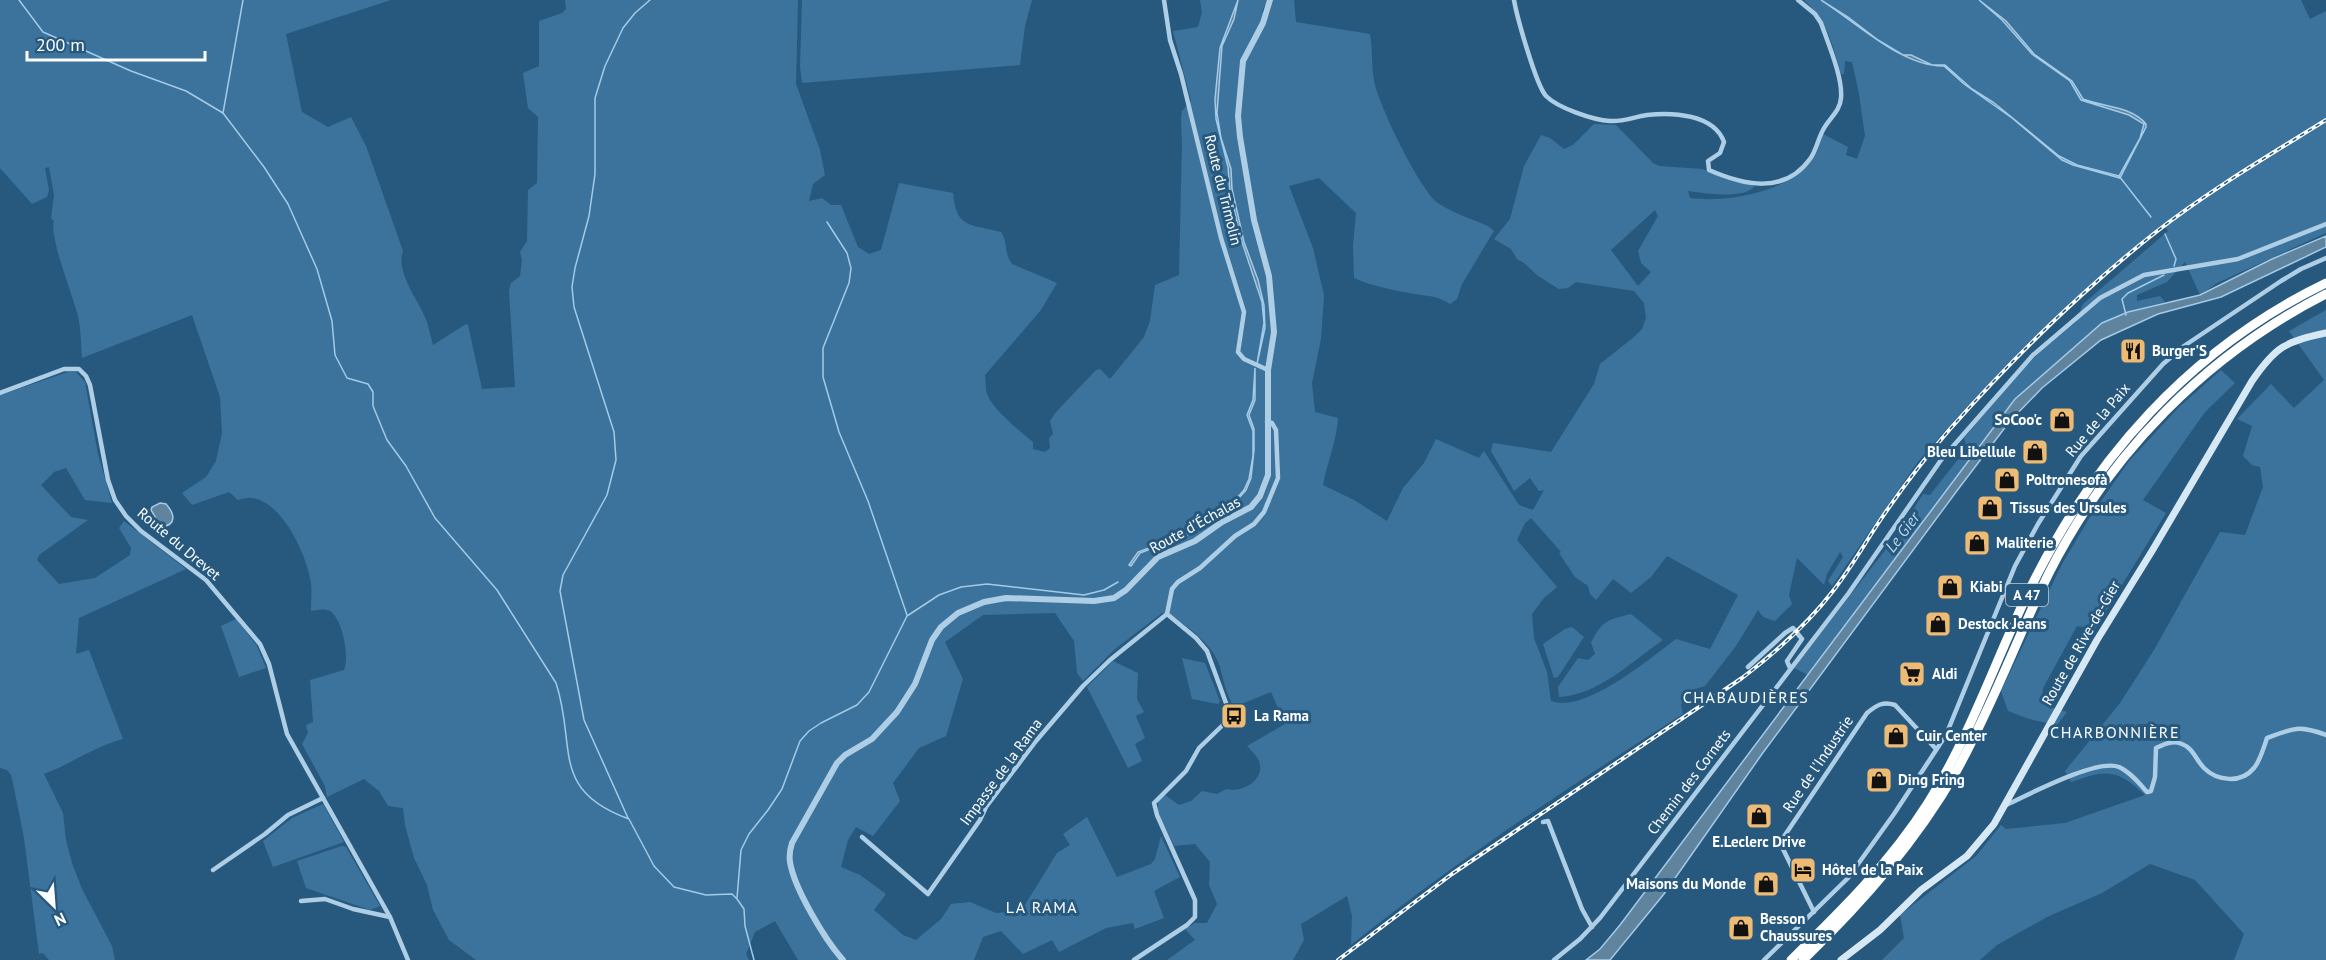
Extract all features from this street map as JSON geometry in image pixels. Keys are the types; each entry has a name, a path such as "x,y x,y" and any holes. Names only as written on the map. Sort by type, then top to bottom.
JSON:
{"highway":[{"name":"A 47","path":"1791,960 1875,874 1905,837 1928,802 1951,763 1971,721 2027,594 2062,528 2097,475 2141,421 2201,364 2268,315 2326,283"},
{"name":"A 47","path":"1803,960 1873,889 1935,807 1958,769 2054,564 2115,467 2149,428 2205,374 2275,322 2326,294"}],"main road":[{"name":"Route de Rive-de-Gier","path":"1841,960 1880,930 1921,890 1967,856 1981,841 2004,806 2097,640 2252,381 2265,362 2280,347 2302,338 2326,333"}],"street":[{"name":"Route du Trimolin","path":"1164,0 1170,40 1181,74 1221,238 1244,312 1238,352 1244,359 1268,370"},
{"name":"Route d'Échalas","path":"843,960 827,939 792,873 790,855 792,843 837,763 845,755 872,739 906,700 936,634 958,613 993,600 1013,598 1108,600 1122,593 1158,557 1195,541 1221,522 1246,510 1257,502 1264,489 1268,475 1268,370 1274,332 1272,293 1254,220 1238,116 1243,61 1263,23 1270,0"},
{"path":"1514,0 1525,44 1542,91 1547,97 1566,108 1609,121 1663,113 1688,116 1704,121 1719,133 1724,142 1720,153 1708,161 1709,170 1735,180 1764,184 1789,176 1810,160 1824,129 1841,104 1841,84 1821,23 1815,14 1798,0"},
{"path":"1790,668 1880,550 1922,484 1941,460 2033,355 2100,298 2144,275 2238,259 2326,224"},
{"name":"Rue de la Paix","path":"1764,960 1848,878 1946,735 2015,566 2038,524 2081,456 2163,364 2184,346 2281,281 2326,258"},
{"name":"Route du Drevet","path":"0,393 64,369 74,368 86,375 108,480 115,500 126,516 141,531 206,580 254,636 269,664 287,734 390,916 408,960"},
{"path":"1134,960 1187,925 1195,917 1195,900 1156,815 1154,803 1186,771 1199,748 1227,721 1230,714 1207,651 1196,638 1167,614 1173,590 1178,582 1200,568 1234,536 1254,524 1264,512 1278,478 1276,430 1272,423 1267,422"},
{"name":"Impasse de la Rama","path":"862,837 928,894 980,820 986,807 1049,724 1101,668 1167,614"},
{"name":"Chemin des Cornets","path":"1554,960 1592,927 1790,668 1787,661 1802,639 1793,628 1749,667"},
{"name":"Rue de l'Industrie","path":"1814,912 1782,847 1783,838 1867,713 1886,702 1895,705 1936,749"},
{"path":"2004,806 2098,766 2118,766 2131,775 2147,792 2151,791 2155,777 2156,748 2171,741 2184,744 2194,753 2203,767 2216,777 2229,780 2244,776 2254,768 2267,738 2295,728 2326,735"},
{"path":"213,870 288,815 323,798"},
{"path":"1543,822 1548,821 1582,909 1592,927"},
{"path":"301,901 324,899 353,909 390,916"}],"shaded area":[{"path":"0,0 391,0 286,34 302,112 328,127 351,117 366,146 403,251 401,260 405,278 424,314 433,345 466,324 468,325 482,389 515,387 509,291 511,283 520,276 522,260 520,252 527,241 528,190 537,183 538,117 528,108 523,73 539,66 539,21 562,13 566,9 565,0 798,0 796,84 820,150 825,175 813,184 809,201 822,198 831,205 841,205 858,247 869,254 881,250 899,183 953,193 955,205 962,219 973,226 1001,232 1012,264 1057,283 1041,310 985,375 987,394 995,407 1033,442 1033,449 1045,452 1050,448 1049,438 1053,434 1050,421 1056,412 1096,370 1100,369 1110,379 1144,337 1150,321 1155,285 1179,275 1181,119 1182,111 1191,101 1173,31 1198,27 1202,12 1200,0 1267,0 1262,12 1269,15 1273,0 1294,0 1296,22 1370,34 1374,79 1379,96 1402,148 1421,182 1438,203 1494,231 1462,284 1457,299 1450,304 1436,297 1381,287 1354,278 1353,246 1356,213 1319,178 1289,186 1313,248 1324,295 1321,339 1312,383 1315,412 1338,418 1323,485 1354,500 1387,521 1403,488 1424,463 1436,439 1479,458 1484,451 1519,505 1533,510 1544,490 1539,491 1530,478 1514,491 1491,451 1493,443 1551,452 1594,384 1600,364 1642,329 1646,318 1644,303 1634,291 1576,282 1568,288 1559,289 1538,276 1517,259 1511,249 1494,239 1510,219 1524,166 1541,135 1550,138 1564,149 1573,145 1594,124 1616,125 1653,163 1659,166 1703,169 1725,179 1755,186 1742,193 1733,194 1688,191 1690,198 1739,197 1788,180 1802,171 1812,160 1823,134 1848,147 1846,155 1857,159 1865,136 1852,62 1845,61 1844,74 1841,74 1824,25 1804,0 2301,0 2310,19 2326,11 2326,233 2217,283 2200,295 2185,262 2167,282 2137,295 2137,301 2160,296 2165,302 2128,312 2102,323 2015,399 1808,675 1794,668 1900,531 1923,494 1930,495 1967,448 1964,438 2019,373 2076,322 2083,304 2168,231 2163,224 2065,307 1974,399 1917,463 1832,586 1828,581 1843,557 1840,552 1827,574 1824,585 1797,558 1789,595 1792,604 1775,621 1763,617 1758,610 1736,646 1705,686 1685,692 1681,705 1683,714 1514,825 1351,945 1352,916 1347,896 1301,924 1304,940 1293,960 1167,960 1195,940 1185,929 1195,923 1207,923 1217,904 1209,885 1210,862 1195,844 1174,846 1158,812 1158,801 1165,795 1179,805 1191,801 1202,791 1217,794 1226,789 1239,789 1251,784 1259,774 1260,768 1259,761 1247,746 1285,724 1271,692 1234,707 1227,693 1220,667 1211,650 1199,636 1169,613 1162,613 1115,649 1083,681 1077,673 1074,641 1055,613 983,615 945,642 963,679 946,736 919,748 893,783 900,801 873,836 856,827 848,840 841,867 860,875 886,894 874,910 903,935 916,940 941,919 951,904 970,902 996,913 1007,912 1014,917 1020,913 1057,853 1070,845 1063,834 1087,817 1117,877 1151,864 1155,859 1161,836 1180,877 1154,891 1164,918 1135,929 1133,923 1106,928 1059,952 1052,940 1023,954 1001,931 983,937 974,960 798,960 775,921 755,932 746,954 749,960 476,960 449,940 433,910 427,885 414,858 403,808 388,806 379,791 364,779 327,797 325,786 302,744 308,733 306,725 313,722 310,680 344,670 346,656 344,638 334,615 325,610 311,611 309,572 292,532 274,509 263,502 250,498 238,500 229,492 192,505 182,493 206,477 216,461 222,433 220,397 192,315 82,358 78,316 58,253 53,229 54,221 51,218 54,195 49,167 45,168 49,190 47,197 32,204 0,168","holes":["1655,210 1658,216 1638,251 1641,263 1651,272 1638,286 1611,250","1531,518 1561,552 1559,553 1575,577 1588,586 1590,594 1596,600 1613,579 1631,593 1651,577 1667,556 1738,595 1710,649 1676,639 1599,692 1565,703 1551,701 1547,672 1534,638 1532,614 1544,598 1557,587 1517,540 1525,523"]},
{"path":"802,0 1032,0 1025,26 1020,65 802,83 800,67"},
{"path":"1238,0 1234,19 1222,46 1217,113 1221,138 1231,169 1232,189 1244,242 1258,280 1264,305 1265,328 1257,364 1264,323 1262,302 1241,239 1230,191 1228,167 1216,119 1215,99 1220,48"},
{"path":"1821,0 1878,40 1902,54 1880,42"},
{"path":"1979,0 2006,21 2034,54 2072,81 2083,99 2125,110 2140,118 2146,124 2146,127 2120,178 2073,165 2062,160 2012,118 1964,84 1944,66 1934,65 1945,65 1972,89 1993,102 2059,156 2077,165 2119,176 2140,138 2144,124 2129,115 2081,100 2070,81 2032,54 2002,20"},
{"path":"1903,55 1911,55 1931,65 1912,59"},
{"path":"2326,236 2326,247 2221,297 2158,314 2101,340 2042,388 2010,421 1959,488 1762,754 1664,894 1610,960 1586,960 1600,949 1620,925 2015,399 2102,323 2128,312 2200,295 2272,259"},
{"path":"2326,310 2326,960 2234,960 2244,934 2195,880 2150,864 2102,893 2047,917 1997,945 1980,960 1882,960 1904,938 1900,915 1976,856 2001,825 2006,829 2065,823 2145,795 2119,776 2094,775 2071,782 2065,771 2120,703 2154,650 2220,532 2245,535 2263,487 2260,467 2252,465 2243,456 2252,426 2237,419 2271,384 2294,408 2324,380 2289,331"},
{"path":"1255,368 1255,400 1249,415 1254,429 1254,450 1251,478 1246,490 1238,499 1211,516 1192,533 1140,553 1131,566 1129,565 1138,552 1188,533 1210,515 1237,498 1244,490 1249,479 1253,456 1253,431 1247,415 1253,400"},
{"path":"2221,370 2235,383 2205,412 2143,500 2166,513 2095,629 2077,626 2043,688 2042,700 2053,708 2067,712 2057,725 2029,719 2008,711 2001,691 2062,564 2090,517 2129,461 2179,407"},
{"path":"68,372 76,372 85,382 98,454 112,503 85,500 66,468 54,472 41,485 71,517 88,520 39,555 37,560 59,584 95,578 130,555 131,548 119,528 124,521 186,569 79,618 76,654 89,650 123,739 44,774 63,813 66,840 72,863 82,889 112,946 115,960 49,960 43,953 39,954 24,838 14,788 11,775 7,770 0,768 0,395"},
{"path":"160,503 166,504 173,518 170,524 161,527 151,510"},
{"path":"1631,614 1663,640 1601,684 1574,695 1559,697 1558,687 1578,658 1588,660 1595,654 1591,643 1602,625"},
{"path":"236,619 257,646 266,668 239,677 221,626"},
{"path":"1572,627 1584,637 1558,677 1554,678 1543,644 1565,629"},
{"path":"1182,658 1205,663 1220,701 1218,704 1192,699"},
{"path":"1113,661 1138,673 1137,699 1144,712 1136,716 1145,738 1135,744 1142,761 1128,768 1087,687"},
{"path":"323,804 344,842 273,867 263,841 292,818"},
{"path":"342,846 346,847 380,906 370,910 306,888 297,861"}],"waterway":[{"path":"19,0 43,32 131,71 186,91 223,113"},
{"path":"243,0 223,113 264,167 288,204 317,269 332,321 335,355 347,378 368,384 373,392 373,406 387,440 406,466 435,518 497,590 556,683 562,706 570,764 576,780 587,794 604,807 629,819 654,866 674,887 706,895 732,894 737,899 744,909 745,926 754,960"},
{"path":"628,818 584,720 560,591 563,575 607,495 616,460 614,432 574,307 572,287 589,216 595,174 595,98 605,66 623,28 650,0"},
{"path":"2119,176 2151,217"},
{"path":"827,222 847,253 851,268 849,283 823,348 823,377 839,432 868,501 907,615"},
{"path":"2165,234 2176,259 2174,266"},
{"path":"2126,315 2122,299 2128,293 2164,275"},
{"path":"737,898 741,850 749,834 782,789 800,741 821,723 857,705 869,692 907,616 939,595 961,587 987,584 1084,595 1104,590 1118,582"}],"railway":[{"path":"1338,960 1452,874 1742,678 1767,658 1802,627 1833,591 1897,496 1941,440 2048,326 2128,254 2176,217 2239,174 2326,120"}],"place":[{"name":"Burger'S","path":"2133,351"},
{"name":"SoCoo'c","path":"2062,420"},
{"name":"Bleu Libellule","path":"2035,452"},
{"name":"Poltronesofà","path":"2007,480"},
{"name":"Tissus des Ursules","path":"1990,508"},
{"name":"Maliterie","path":"1977,543"},
{"name":"Kiabi","path":"1950,587"},
{"name":"Destock Jeans","path":"1938,624"},
{"name":"Aldi","path":"1912,674"},
{"name":"La Rama","path":"1234,716"},
{"name":"Cuir Center","path":"1896,736"},
{"name":"Ding Fring","path":"1879,780"},
{"name":"E.Leclerc Drive","path":"1759,816"},
{"name":"Hôtel de la Paix","path":"1803,870"},
{"name":"Maisons du Monde","path":"1766,884"},
{"name":"Besson Chaussures","path":"1741,928"}],"district":[{"name":"CHABAUDIÈRES","path":"1746,697"},
{"name":"CHARBONNIÈRE","path":"2115,732"},
{"name":"LA RAMA","path":"1042,907"}],"water label":[{"name":"Le Gier","path":"1902,532"}]}
